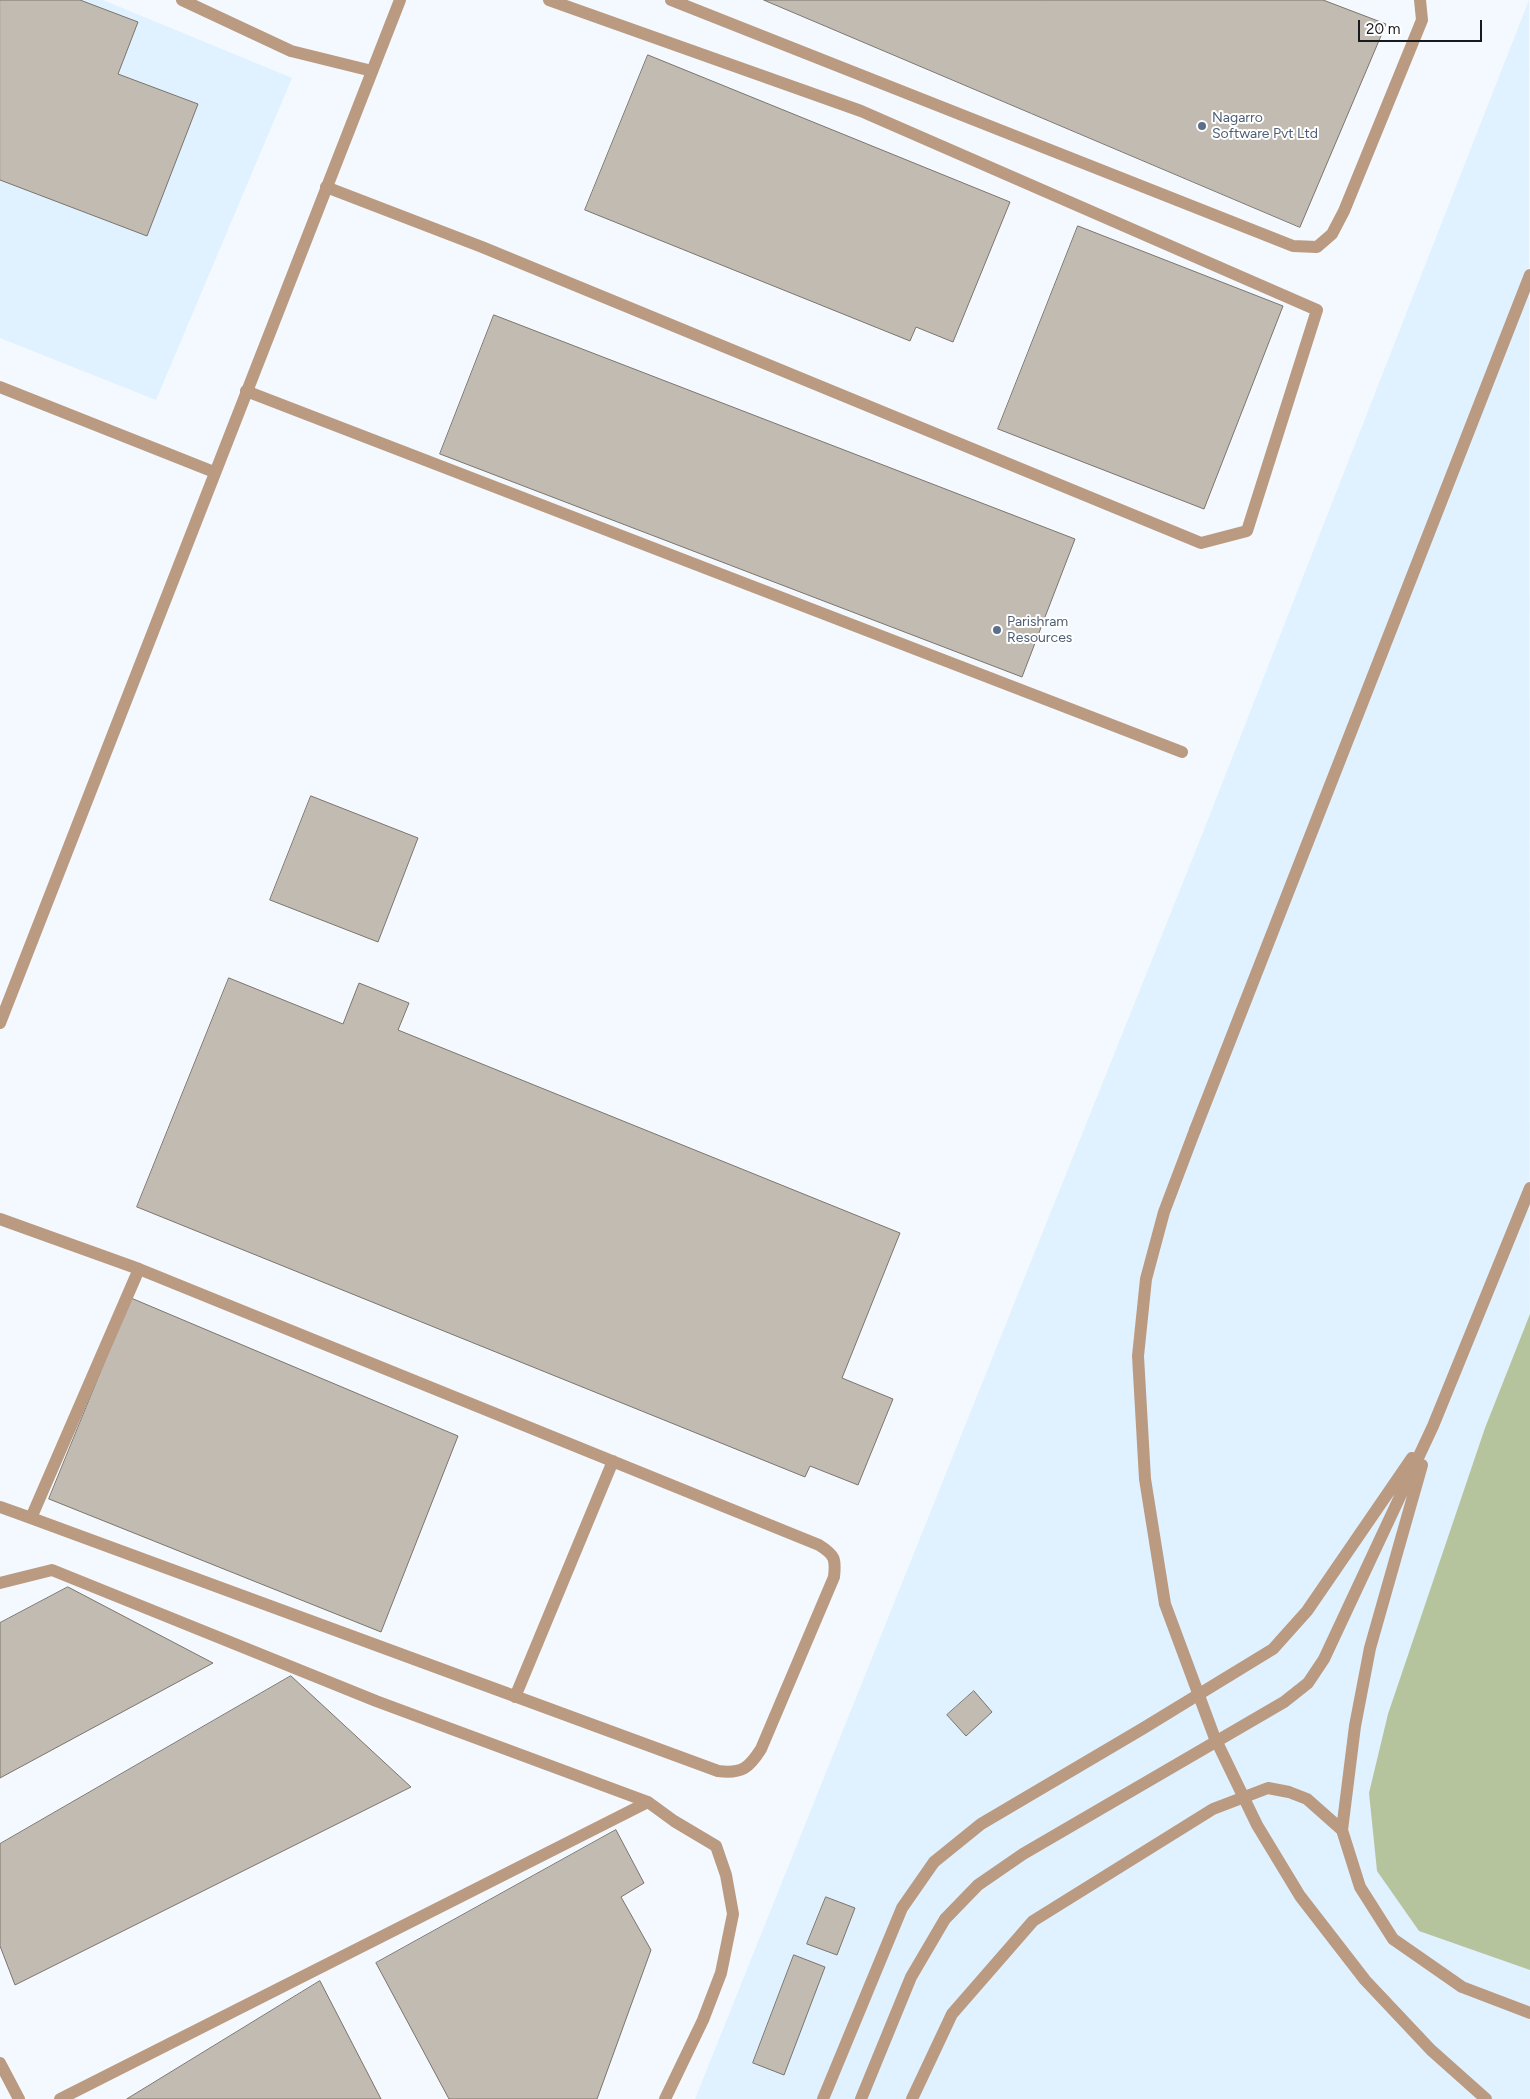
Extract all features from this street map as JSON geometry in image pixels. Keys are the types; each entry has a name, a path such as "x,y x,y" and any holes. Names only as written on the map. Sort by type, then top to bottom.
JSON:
{"street":[{"path":"182,0 292,51 372,71"},
{"path":"0,1023 400,0"},
{"path":"326,186 482,248 1201,543 1247,531 1317,310 861,111 549,0"},
{"path":"672,0 1292,246 1317,248 1332,234 1344,211 1422,20 1420,0"},
{"path":"1486,2099 1431,2050 1365,1980 1300,1896 1257,1825 1214,1736 1165,1604 1145,1479 1138,1356 1146,1279 1164,1212 1530,275"},
{"path":"0,387 214,472"},
{"path":"246,391 1182,752"},
{"path":"861,2099 911,1977 945,1919 978,1885 1023,1854 1284,1702 1308,1683 1324,1659 1433,1426 1530,1188"},
{"path":"0,1219 139,1269 819,1545 830,1552 835,1562 834,1577 761,1748 751,1765 734,1773 718,1772 0,1507"},
{"path":"31,1518 139,1269"},
{"path":"1433,1426 1370,1648 1354,1726 1342,1830 1360,1887 1393,1939 1462,1987 1530,2013"},
{"path":"823,2099 902,1908 934,1862 981,1824 1142,1730 1273,1649 1307,1611 1433,1426"},
{"path":"515,1697 613,1461"},
{"path":"0,1583 52,1570 376,1700 648,1802 674,1821 716,1846 726,1875 733,1914 721,1973 703,2020 665,2099"},
{"path":"912,2099 952,2014 1032,1922 1213,1809 1268,1788 1289,1792 1307,1799 1342,1830"},
{"path":"60,2099 648,1802"},
{"path":"0,2063 19,2099"}],"shaded area":[{"path":"0,0 103,0 292,78 156,400 0,338"},
{"path":"1529,0 1530,2099 695,2099 1196,850"}],"green space":[{"path":"1530,1314 1530,1970 1419,1931 1377,1871 1369,1793 1388,1714 1485,1428"}],"building":[{"path":"0,0 80,0 138,22 118,74 198,104 147,236 0,180"},
{"name":"Nagarro Software Pvt Ltd","path":"764,0 1323,0 1386,24 1300,227"},
{"path":"648,55 1010,202 953,342 916,327 910,341 585,210"},
{"path":"1078,226 1283,306 1204,509 998,429"},
{"path":"494,315 1075,539 1022,677 440,454"},
{"path":"311,796 418,838 378,942 270,900"},
{"path":"229,978 343,1024 359,983 409,1003 398,1030 900,1233 842,1378 893,1399 858,1485 810,1466 805,1477 137,1207"},
{"path":"131,1298 458,1436 381,1632 49,1499"},
{"path":"68,1587 213,1663 0,1778 0,1623"},
{"path":"291,1676 411,1787 15,1985 0,1946 0,1844"},
{"path":"974,1691 992,1712 966,1736 947,1715"},
{"path":"616,1830 644,1883 621,1897 651,1950 597,2099 449,2099 376,1963"},
{"path":"826,1897 855,1908 837,1955 807,1944"},
{"path":"794,1955 825,1967 784,2075 753,2063"},
{"path":"320,1981 381,2099 127,2099"}],"place":[{"name":"Nagarro Software Pvt Ltd","path":"1202,126"},
{"name":"Parishram Resources","path":"997,630"}]}
